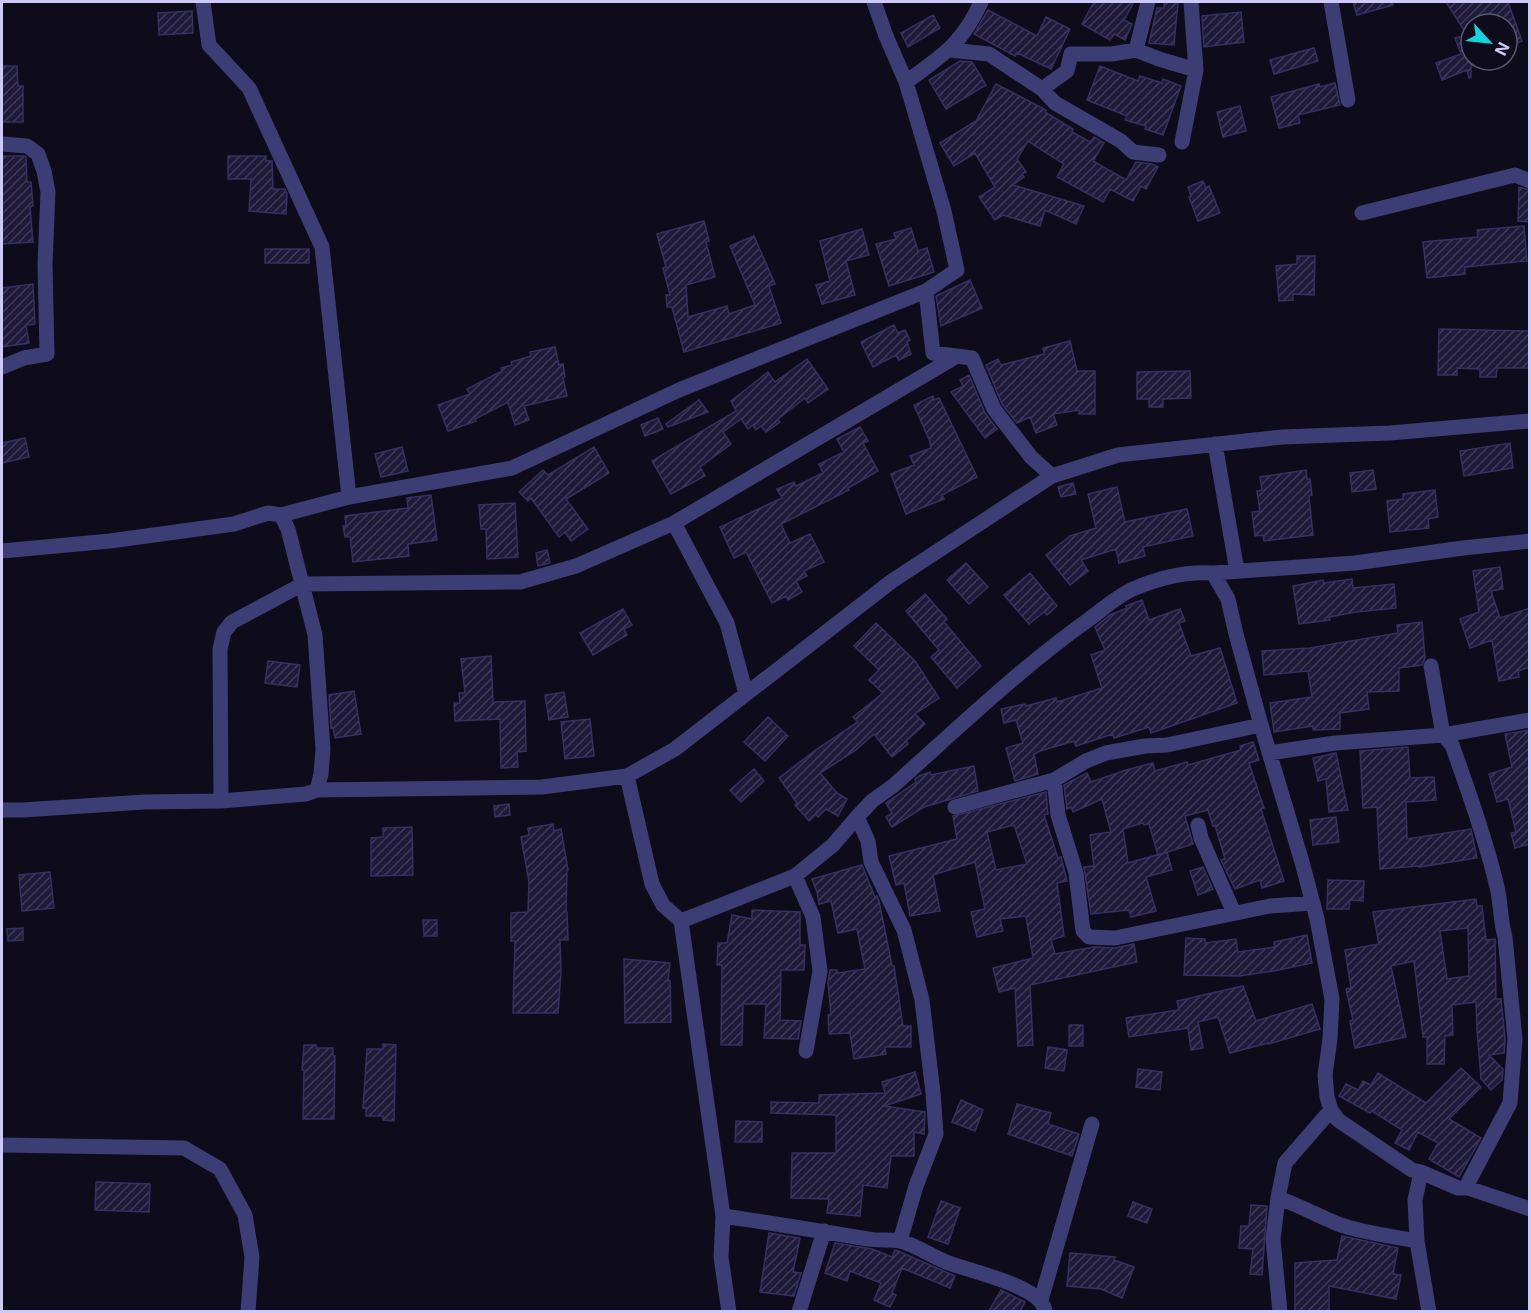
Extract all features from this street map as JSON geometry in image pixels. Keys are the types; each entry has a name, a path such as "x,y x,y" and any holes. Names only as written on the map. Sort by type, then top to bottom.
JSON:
{"street":[{"path":"203,2 209,45 249,88 322,247 349,497"},
{"path":"2,551 110,541 234,525 268,513 282,515 349,497 512,468 679,390 926,291 957,270 944,211 906,82 874,2"},
{"path":"906,82 950,50 964,34 981,2"},
{"path":"1136,50 1148,2"},
{"path":"1182,142 1196,70 1191,2"},
{"path":"1331,2 1348,100"},
{"path":"950,50 990,54 1042,89 1056,103 1121,141 1133,152 1159,155"},
{"path":"1042,89 1067,71 1071,54 1112,54 1136,50 1159,60 1196,70"},
{"path":"2,144 27,146 38,154 45,171 48,192 45,264 46,354 24,358 2,367"},
{"path":"1362,213 1515,175 1530,181"},
{"path":"926,291 933,353 972,358 994,410 1031,457 1052,476"},
{"path":"221,801 220,649 224,632 232,622 303,584 520,582 576,566 674,523 957,356"},
{"path":"2,810 144,802 221,801 306,794 317,790 542,787 627,776 675,749 892,581 1052,476 1118,456 1215,444 1282,437 1529,426"},
{"path":"1215,444 1238,571"},
{"path":"282,515 303,584 315,635 322,738 321,774 317,790"},
{"path":"674,523 727,623 746,694"},
{"path":"681,921 795,876 833,845 872,801 1033,663 1067,635 1131,590 1159,579 1195,572 1213,573 1356,562 1530,541"},
{"path":"1213,573 1228,599 1261,726 1313,903 1327,964 1332,999 1325,1075 1331,1110 1338,1120 1412,1170 1458,1188 1468,1188 1530,1209"},
{"path":"1431,666 1443,735 1452,745 1457,759 1490,857 1499,894 1499,913 1503,922 1515,1039 1510,1103 1469,1181 1468,1188"},
{"path":"1269,753 1335,743 1443,735 1530,720"},
{"path":"955,807 1054,780 1086,761 1106,753 1145,746 1167,745 1261,726"},
{"path":"627,776 652,884 663,905 681,921 723,1216 721,1257 729,1311"},
{"path":"1054,780 1058,815 1076,873 1083,931 1089,937 1114,938 1270,906 1313,903"},
{"path":"857,817 868,841 871,862 904,930 922,1000 933,1093 936,1134 916,1186 900,1241"},
{"path":"1198,825 1201,838 1234,913"},
{"path":"795,876 813,917 820,971 806,1051"},
{"path":"1280,1311 1273,1239 1285,1163 1331,1110"},
{"path":"723,1216 872,1240 900,1241 947,1262 1021,1287 1043,1306 1092,1124"},
{"path":"2,1145 184,1149 220,1169 245,1215 252,1257 248,1311"},
{"path":"1421,1172 1415,1200 1417,1241 1429,1311"},
{"path":"1278,1198 1299,1205 1338,1224 1366,1232 1417,1241"},
{"path":"799,1311 824,1231"}],"building":[{"path":"1094,2 1134,2 1124,20 1132,24 1125,40 1114,34 1110,40 1082,24"},
{"path":"1164,2 1178,2 1174,45 1149,43 1157,8 1164,8"},
{"path":"1353,2 1392,2 1393,5 1357,15"},
{"path":"1446,2 1508,2 1512,12 1459,12 1459,22"},
{"path":"988,10 1037,36 1046,17 1070,29 1051,69 1017,53 1015,56 974,34"},
{"path":"192,11 193,33 159,35 158,13"},
{"path":"1241,12 1244,42 1204,47 1202,16"},
{"path":"933,15 940,28 908,47 901,33"},
{"path":"1459,37 1459,49 1455,38"},
{"path":"1314,48 1318,61 1274,74 1270,60"},
{"path":"1459,55 1459,72 1462,72 1442,80 1436,63"},
{"path":"960,61 972,62 986,85 946,109 929,80"},
{"path":"2,66 17,66 18,86 23,86 23,122 2,122"},
{"path":"1100,66 1138,81 1140,76 1162,83 1163,79 1181,86 1163,135 1145,129 1146,126 1125,120 1127,116 1087,100"},
{"path":"1335,83 1340,105 1298,115 1300,123 1279,128 1271,97 1319,84 1320,87"},
{"path":"996,84 1046,110 1045,112 1073,129 1072,132 1090,142 1094,137 1104,143 1093,161 1126,180 1136,162 1158,167 1146,189 1141,186 1133,201 1110,189 1103,202 1057,177 1064,164 1028,141 1017,159 1026,172 1022,174 1024,177 1013,185 1084,206 1076,224 1045,210 1040,226 1003,215 995,220 979,197 995,187 975,153 954,166 940,143 976,121"},
{"path":"1240,106 1246,131 1223,137 1217,112"},
{"path":"2,156 26,157 27,182 31,182 33,206 30,207 33,242 2,244"},
{"path":"228,156 266,156 266,161 272,161 273,189 285,189 286,214 249,211 251,179 228,179"},
{"path":"1203,181 1206,188 1209,186 1220,213 1198,221 1189,197 1191,196 1188,187"},
{"path":"1519,187 1530,190 1530,222 1518,221"},
{"path":"704,221 709,241 706,242 715,277 686,285 688,317 727,306 729,314 755,305 730,246 754,236 775,284 769,286 781,323 684,352 672,307 667,307 666,295 670,295 663,268 666,267 657,234"},
{"path":"1524,226 1527,261 1465,267 1465,274 1427,278 1423,242 1478,237 1477,230"},
{"path":"911,228 918,251 927,248 934,272 889,286 876,244 896,239 894,233"},
{"path":"862,229 869,255 846,261 855,295 822,304 816,285 830,281 820,241"},
{"path":"265,249 309,249 309,263 265,263"},
{"path":"1297,256 1315,256 1314,295 1293,294 1293,300 1279,301 1276,266 1297,264"},
{"path":"970,280 982,308 941,326 936,296"},
{"path":"33,284 35,324 26,325 29,343 2,347 2,288"},
{"path":"894,325 898,333 905,330 910,340 907,342 911,354 899,360 896,355 873,367 861,342"},
{"path":"1439,329 1530,331 1530,368 1497,368 1496,377 1480,377 1480,369 1457,368 1457,375 1438,375"},
{"path":"1070,341 1077,371 1095,371 1095,414 1079,414 1079,410 1053,414 1057,425 1036,433 1030,417 1017,423 1002,404 986,365 998,359 1001,365 1044,354 1043,348"},
{"path":"555,347 559,365 563,364 567,396 524,406 529,420 515,425 508,402 475,419 476,421 448,431 438,405 470,394 467,389 502,371 501,368 512,365 511,362 531,356 530,352"},
{"path":"807,359 828,389 808,403 805,398 778,419 780,422 766,432 761,426 756,430 753,425 748,429 741,419 723,432 731,444 700,467 705,476 671,494 652,461 736,411 731,401 768,372 775,382"},
{"path":"1190,371 1191,398 1163,399 1163,407 1149,407 1149,399 1137,399 1137,372"},
{"path":"969,375 985,413 997,429 985,438 951,392 963,386 960,380"},
{"path":"933,396 934,400 939,398 977,477 942,495 944,499 906,514 891,474 914,465 910,456 931,448 914,405"},
{"path":"699,400 708,412 668,427 666,424"},
{"path":"658,418 663,429 645,436 641,425"},
{"path":"860,427 868,441 863,443 878,471 848,488 849,490 781,524 790,543 810,534 824,562 804,571 807,576 796,581 802,592 788,600 786,596 772,603 746,552 734,558 720,527 782,498 777,489 794,482 796,486 823,473 819,464 844,452 837,439"},
{"path":"25,438 29,457 2,463 2,443"},
{"path":"1510,443 1513,468 1464,476 1460,451"},
{"path":"402,447 408,471 381,477 375,454"},
{"path":"594,447 609,473 566,499 588,529 571,541 565,532 559,537 531,498 528,501 519,492 543,470 548,475"},
{"path":"1306,470 1312,495 1309,496 1313,535 1264,541 1263,535 1255,536 1252,512 1260,511 1257,491 1262,490 1260,477"},
{"path":"1373,470 1376,489 1352,492 1350,473"},
{"path":"1073,483 1076,494 1061,497 1058,487"},
{"path":"1117,487 1125,522 1187,509 1193,536 1143,547 1145,556 1119,563 1116,549 1081,560 1088,571 1070,585 1046,555 1070,536 1096,528 1088,494"},
{"path":"1435,490 1438,517 1428,519 1429,528 1390,532 1387,501 1403,499 1403,494"},
{"path":"431,495 437,540 408,544 409,556 353,562 350,537 345,537 343,526 346,526 345,516 408,508 407,498"},
{"path":"515,503 518,557 487,559 486,529 481,529 479,505"},
{"path":"547,550 550,563 538,566 536,553"},
{"path":"966,563 988,587 969,604 947,580"},
{"path":"1500,567 1503,589 1491,591 1500,618 1530,608 1530,667 1518,671 1519,677 1499,681 1492,640 1470,648 1460,619 1479,612 1473,571"},
{"path":"1030,573 1057,606 1047,615 1044,612 1029,624 1004,595"},
{"path":"1352,579 1353,588 1394,584 1396,608 1356,612 1329,617 1330,620 1299,624 1293,586 1323,580 1324,583"},
{"path":"925,594 947,619 944,622 981,666 957,688 931,657 939,650 906,611"},
{"path":"1142,600 1149,620 1180,609 1185,621 1179,623 1191,656 1220,648 1237,703 1151,733 1149,727 1114,738 1113,734 1076,746 1074,741 1040,751 1034,754 1038,774 1015,781 1006,748 1023,743 1016,720 1004,723 1001,709 1025,704 1026,706 1056,698 1057,702 1102,688 1091,655 1105,650 1095,627 1110,615"},
{"path":"623,609 632,625 624,629 627,635 593,655 580,633"},
{"path":"1422,622 1425,658 1422,665 1399,668 1399,691 1367,692 1369,709 1340,713 1340,729 1313,730 1313,726 1274,732 1270,703 1312,697 1308,671 1264,675 1262,651 1310,648 1398,633 1397,625"},
{"path":"876,623 915,661 939,698 915,714 925,724 906,741 908,744 892,757 874,734 856,750 820,773 837,793 847,799 838,816 826,809 818,817 816,814 809,821 795,805 797,803 779,778 858,722 853,717 883,693 869,680 879,670 854,646"},
{"path":"491,656 493,702 525,701 526,751 517,752 518,767 501,768 500,719 455,721 454,703 460,703 459,693 465,693 461,659"},
{"path":"268,661 300,665 297,687 265,683"},
{"path":"354,691 361,734 335,738 333,727 331,728 329,695"},
{"path":"564,692 568,717 549,720 545,695"},
{"path":"768,717 788,736 765,761 744,742"},
{"path":"590,719 594,756 565,759 561,722"},
{"path":"1530,730 1530,844 1515,848 1511,833 1516,832 1508,799 1497,802 1489,774 1512,767 1505,734"},
{"path":"1253,742 1259,760 1249,763 1284,881 1262,888 1260,880 1235,889 1221,860 1225,859 1208,810 1185,816 1193,844 1167,852 1172,870 1146,877 1156,911 1131,917 1129,910 1091,914 1084,867 1094,866 1090,835 1111,832 1102,799 1073,812 1071,807 1067,809 1064,785 1087,773 1091,782 1153,763 1155,771 1187,762 1188,765 1241,750 1240,746","holes":["1143,823 1144,825 1149,824 1158,855 1128,863 1123,829"]},
{"path":"1408,747 1410,778 1434,777 1436,800 1406,802 1407,839 1471,829 1477,858 1419,867 1380,869 1377,807 1363,808 1360,751"},
{"path":"1336,753 1348,810 1329,812 1326,779 1318,781 1313,758"},
{"path":"974,766 978,791 924,807 892,827 886,817 892,813 886,803 916,782 915,779 919,776 930,772 931,775"},
{"path":"754,769 764,781 741,802 730,790"},
{"path":"1046,792 1048,814 1044,815 1058,858 1061,857 1067,881 1057,883 1064,936 1051,940 1055,954 1094,947 1115,948 1134,944 1137,962 1030,985 1033,1045 1018,1046 1015,988 999,992 993,968 1033,958 1026,916 1000,919 1003,931 977,937 971,912 985,909 975,862 933,875 940,911 910,916 904,883 896,885 889,856 957,839 953,816","holes":["1014,825 1027,864 996,870 987,832"]},
{"path":"509,804 510,815 495,817 494,806"},
{"path":"1336,817 1339,842 1313,845 1310,820"},
{"path":"553,824 554,831 561,829 568,870 566,912 568,940 560,940 561,972 558,1013 513,1013 515,941 511,941 511,913 528,912 529,882 521,837 529,835 528,828"},
{"path":"412,827 413,875 371,876 371,838 383,837 383,828"},
{"path":"862,865 875,897 877,896 879,901 892,966 894,966 903,1026 911,1026 911,1047 885,1047 886,1054 854,1059 850,1033 829,1034 828,1015 831,1014 828,983 830,970 837,970 838,973 865,969 857,929 838,933 831,901 819,904 812,879"},
{"path":"1203,867 1213,889 1198,895 1190,871"},
{"path":"50,872 54,908 22,911 19,875"},
{"path":"1328,880 1364,881 1363,901 1350,900 1349,909 1327,909"},
{"path":"1476,899 1477,906 1482,906 1486,940 1495,939 1496,999 1501,999 1505,1039 1504,1053 1489,1055 1503,1069 1502,1080 1491,1090 1481,1079 1476,1002 1452,1005 1453,1035 1445,1036 1444,1064 1427,1064 1427,1037 1423,1037 1414,961 1391,966 1406,1037 1355,1048 1350,1021 1353,1020 1346,989 1351,988 1345,950 1379,944 1373,912","holes":["1468,928 1469,976 1447,979 1440,931"]},
{"path":"752,910 800,912 800,945 805,945 804,970 781,970 780,1020 801,1021 798,1039 764,1038 766,1004 743,1004 742,1045 721,1045 722,965 717,965 718,943 727,943 732,915 752,919"},
{"path":"423,920 437,920 437,936 424,936"},
{"path":"23,928 23,940 8,941 7,929"},
{"path":"1307,935 1312,963 1239,976 1184,975 1186,938 1205,939 1205,943 1236,939 1238,952 1275,947 1274,942"},
{"path":"624,959 670,963 668,981 670,981 671,1022 625,1023"},
{"path":"1243,986 1256,1021 1312,1004 1320,1029 1230,1053 1218,1017 1198,1022 1203,1048 1191,1050 1188,1028 1129,1037 1126,1018 1179,1010 1177,1001"},
{"path":"1069,1025 1083,1025 1083,1046 1069,1046"},
{"path":"383,1044 396,1045 394,1121 383,1120 383,1116 366,1116 366,1108 363,1108 367,1049 383,1049"},
{"path":"304,1045 333,1048 333,1056 335,1056 334,1119 303,1119"},
{"path":"1048,1047 1067,1050 1064,1071 1045,1068"},
{"path":"1461,1068 1481,1087 1449,1119 1481,1138 1459,1177 1429,1159 1438,1143 1418,1132 1409,1150 1395,1143 1402,1130 1372,1111 1370,1113 1339,1096 1346,1084 1358,1090 1363,1081 1371,1085 1378,1073 1426,1103"},
{"path":"1138,1069 1162,1072 1160,1090 1136,1087"},
{"path":"915,1072 921,1094 884,1106 925,1112 924,1134 914,1132 914,1156 891,1156 887,1188 863,1185 860,1216 827,1213 829,1199 791,1198 792,1153 836,1153 836,1115 771,1113 771,1102 819,1103 819,1095 885,1093 882,1082"},
{"path":"961,1100 983,1110 975,1131 952,1122"},
{"path":"1017,1104 1051,1113 1048,1124 1079,1134 1072,1156 1008,1134"},
{"path":"736,1121 762,1122 762,1142 735,1142"},
{"path":"96,1182 150,1184 149,1212 95,1210"},
{"path":"941,1201 960,1208 948,1244 928,1237"},
{"path":"1133,1202 1152,1209 1147,1223 1128,1216"},
{"path":"1251,1205 1267,1206 1262,1275 1250,1274 1253,1249 1239,1248 1241,1226 1249,1226"},
{"path":"769,1233 800,1238 793,1272 801,1273 794,1296 760,1292"},
{"path":"1342,1236 1398,1248 1393,1274 1401,1275 1396,1299 1329,1286 1329,1311 1295,1311 1295,1263 1337,1260"},
{"path":"835,1243 872,1249 892,1257 895,1250 955,1276 950,1288 902,1268 892,1293 896,1295 890,1307 874,1300 881,1283 850,1271 847,1281 825,1273"},
{"path":"1070,1253 1115,1257 1114,1260 1134,1267 1122,1298 1101,1289 1067,1286"},
{"path":"1001,1290 1025,1302 1020,1311 989,1311"}]}
